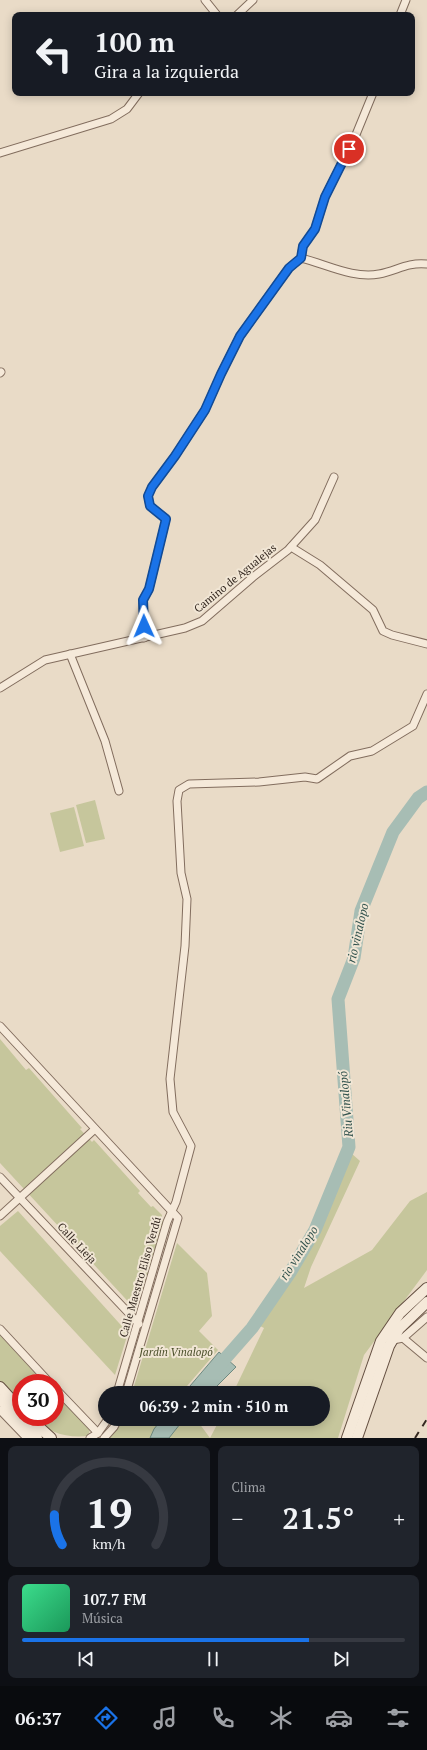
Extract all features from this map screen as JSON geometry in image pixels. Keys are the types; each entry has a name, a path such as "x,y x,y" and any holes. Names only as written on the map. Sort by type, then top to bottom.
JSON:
{"street":[{"path":"204,0 214,12"},
{"path":"240,12 253,0"},
{"path":"401,12 406,0"},
{"path":"0,153 111,119 127,109 137,96"},
{"path":"144,638 143,600 149,589 166,519 150,506 148,496 152,487 175,456 205,410 240,336 289,268 301,258 303,246 315,229 325,197 356,136 372,96"},
{"path":"301,258 362,275 380,274 401,266 418,263 427,264"},
{"name":"Camino de Agualejas","path":"0,688 45,660 144,638 186,627 202,621 291,547 315,520 334,476"},
{"path":"291,547 320,565 368,605 377,615 383,631 397,637 427,644"},
{"path":"70,654 105,741 119,791"},
{"path":"0,1026 171,1212 176,1202 191,1146 174,1112 170,1079 170,1066 178,1014 187,905 181,873 177,801 179,790 189,784 259,782 304,777 317,779 350,756 372,751 413,726 427,694"},
{"path":"0,1216 95,1129"},
{"name":"Calle Lieja","path":"0,1177 139,1324"},
{"name":"Calle Maestro Eliso Verdú","path":"119,1386 139,1324 171,1212 178,1218 128,1386"},
{"path":"347,1438 381,1341 400,1313 427,1288"},
{"path":"357,1438 384,1359 393,1340 407,1321 427,1302"},
{"path":"393,1340 403,1338 427,1317"},
{"path":"0,1329 41,1374"},
{"path":"403,1338 427,1358"},
{"path":"0,1387 12,1398"},
{"path":"64,1397 98,1433"},
{"path":"0,1399 36,1438"},
{"path":"1,1414 27,1438"},
{"path":"38,1426 51,1438"},
{"path":"90,1438 98,1433 103,1426"},
{"path":"104,1438 114,1426"}],"green space":[{"path":"95,800 105,839 86,843 76,805"},
{"path":"74,807 84,846 60,852 50,813"},
{"path":"0,1039 26,1070 29,1068 82,1128 80,1129 92,1142 94,1140 140,1191 138,1193 151,1207 153,1206 162,1215 162,1220 167,1222 135,1309 0,1163"},
{"path":"351,1153 360,1161 311,1267 304,1288 372,1250 410,1201 427,1192 427,1270 364,1355 338,1438 210,1438 216,1426 330,1426 330,1386 236,1386 264,1328 258,1325 313,1240"},
{"path":"18,1211 128,1333 115,1375 0,1251 0,1226"},
{"name":"Jardín Vinalopó","path":"177,1243 207,1273 212,1316 199,1331 218,1350 187,1386 134,1386"},
{"path":"0,1335 35,1374 12,1374 12,1394 0,1382"},
{"path":"64,1403 90,1430 88,1436 72,1436 52,1431 45,1426 64,1426"},
{"path":"116,1426 201,1426 210,1438 108,1438"}],"shaded area":[{"path":"219,1352 236,1367 217,1386 190,1386"},
{"path":"156,1426 178,1426 169,1438 150,1438"}],"waterway":[{"name":"Riu Vinalopó","path":"201,1386 252,1328 291,1271 315,1230 349,1147 338,999 354,958 361,911 393,832 418,798 427,792"}],"railway":[{"path":"415,1438 427,1419"}],"route":[{"path":"144,626 143,600 149,589 166,519 150,506 148,496 152,487 175,456 205,410 240,336 277,283 289,268 301,258 303,246 315,229 317,217 325,197 349,149"}],"water label":[{"name":"rio vinalopo","path":"358,933"},
{"name":"rio vinalopo","path":"299,1253"}]}
